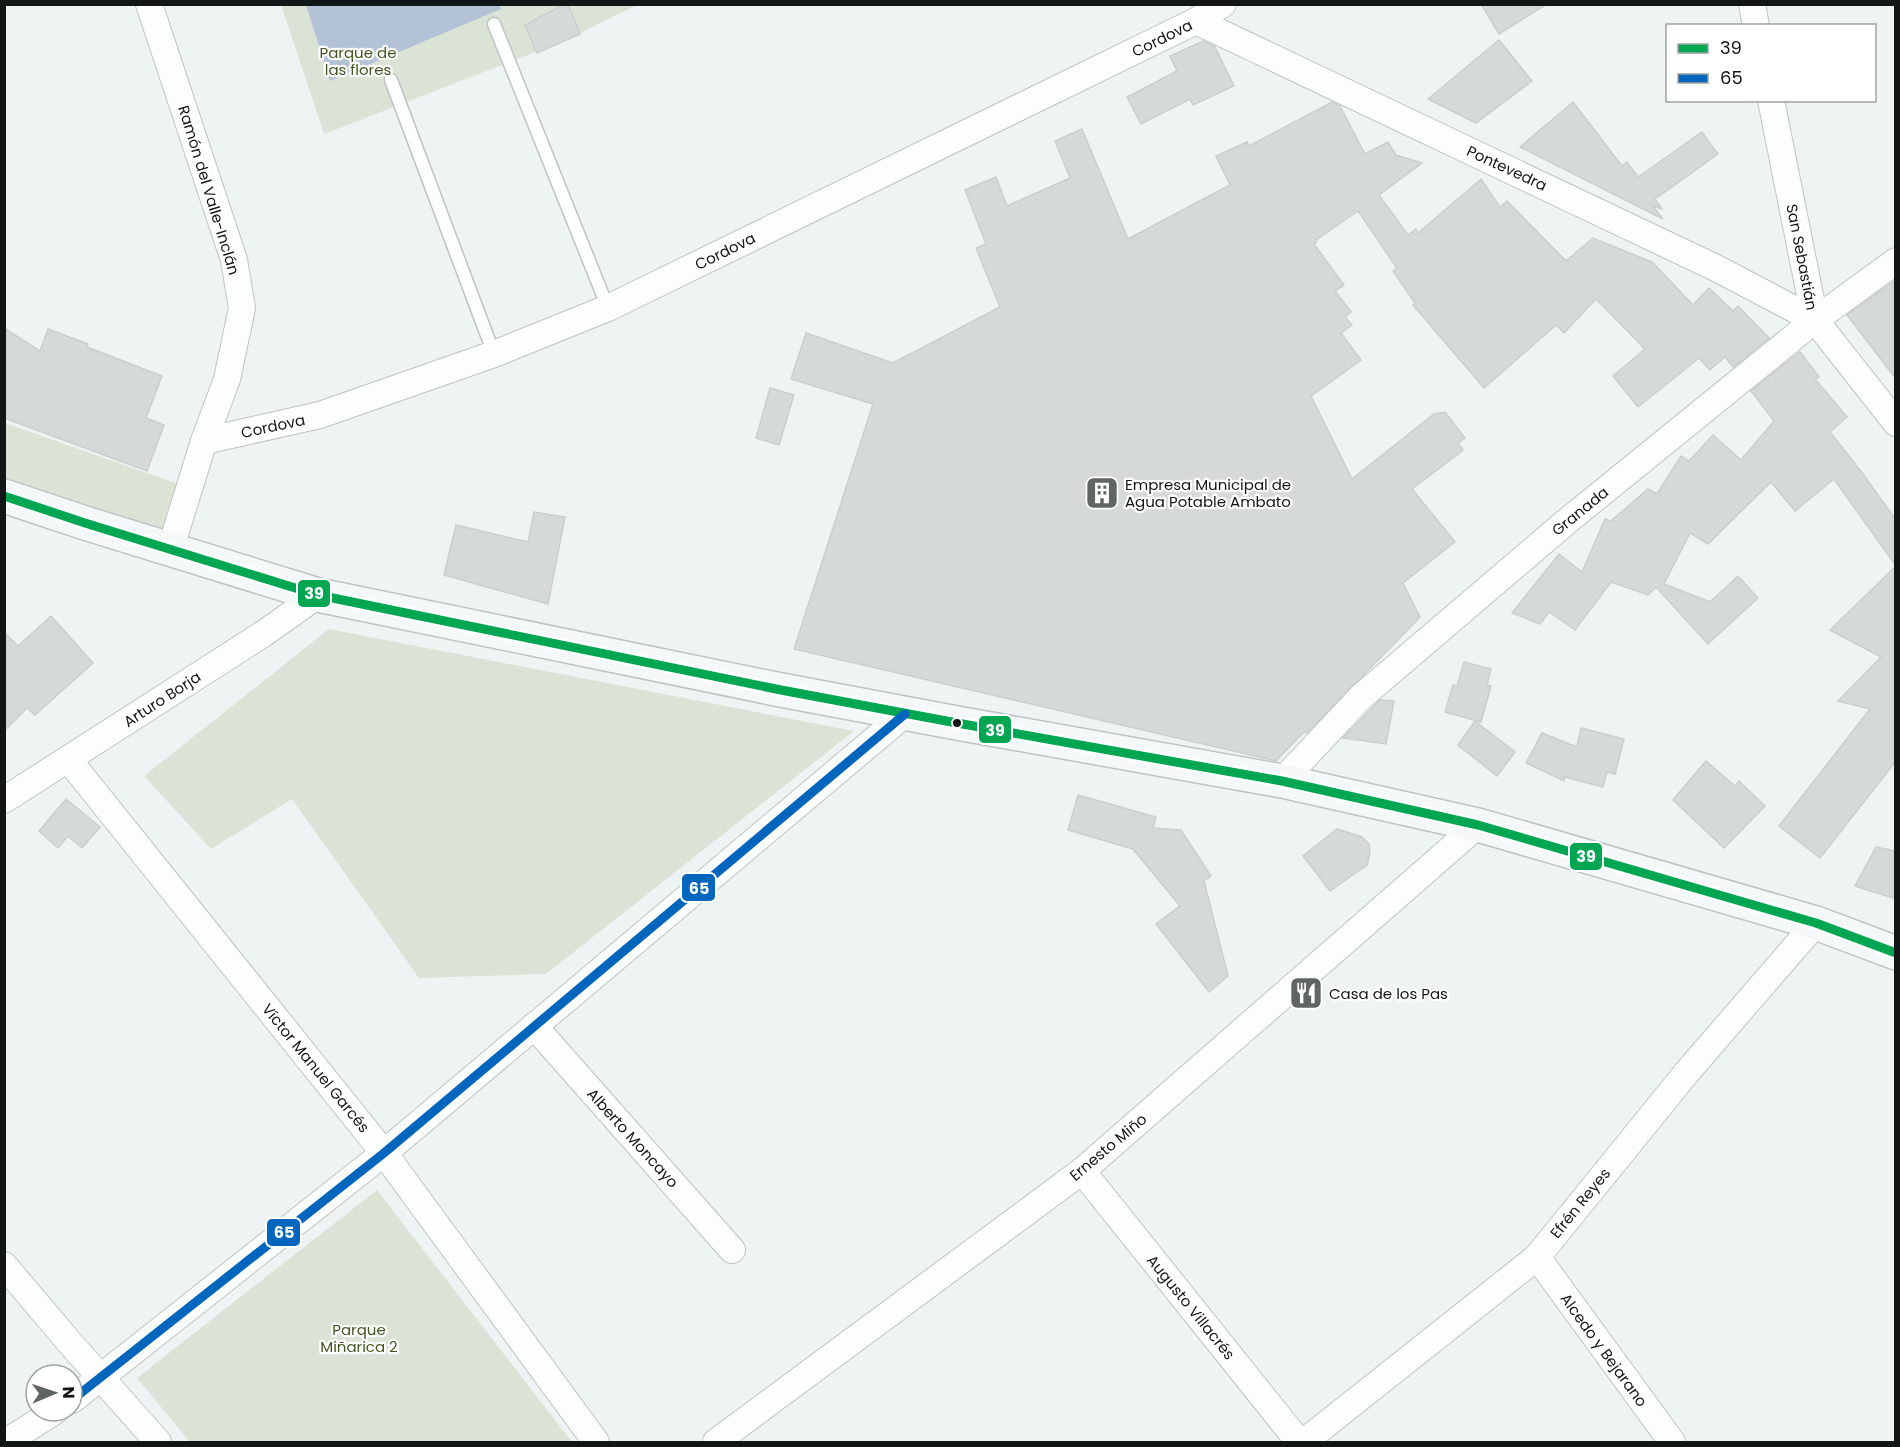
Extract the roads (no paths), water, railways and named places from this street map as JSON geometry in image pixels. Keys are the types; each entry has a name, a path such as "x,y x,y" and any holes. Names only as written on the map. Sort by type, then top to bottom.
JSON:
{"main road":[{"path":"4,496 318,595 905,714 1282,780 1478,825 1816,923 1896,953"}],"street":[{"name":"Ramón del Valle-Inclán","path":"149,4 234,260 242,308 227,379 204,441 170,550"},
{"name":"Cordova","path":"204,441 320,416 495,354 608,308 1196,21 1223,4"},
{"path":"1752,4 1756,24"},
{"name":"Pontevedra","path":"1196,21 1716,268 1815,320"},
{"name":"San Sebastián","path":"1771,102 1815,320 1896,423"},
{"name":"Granada","path":"1282,780 1361,697 1566,522 1815,320 1896,261"},
{"name":"Arturo Borja","path":"4,800 318,595"},
{"path":"84,1391 384,1153 905,714"},
{"name":"Víctor Manuel Garcés","path":"68,759 384,1153 596,1443"},
{"name":"Ernesto Miño","path":"716,1443 1082,1171 1478,825"},
{"name":"Efrén Reyes","path":"1304,1443 1537,1257 1688,1071 1816,923"},
{"name":"Alberto Moncayo","path":"534,1026 732,1250"},
{"name":"Augusto Villacrés","path":"1082,1171 1299,1443"},
{"name":"Alcedo y Bejarano","path":"1537,1257 1672,1443"},
{"path":"4,1265 158,1443"},
{"path":"6,1443 37,1423"}],"lane":[{"path":"494,24 608,308"},
{"path":"391,80 495,354"}],"water":[{"path":"499,4 501,9 330,81 306,5"}],"place":[{"name":"Empresa Municipal de Agua Potable Ambato","path":"1102,493"},
{"name":"Casa de los Pas","path":"1306,993"}],"park label":[{"name":"Parque de las flores","path":"358,60"},
{"name":"Parque Miñarica 2","path":"359,1338"}]}
